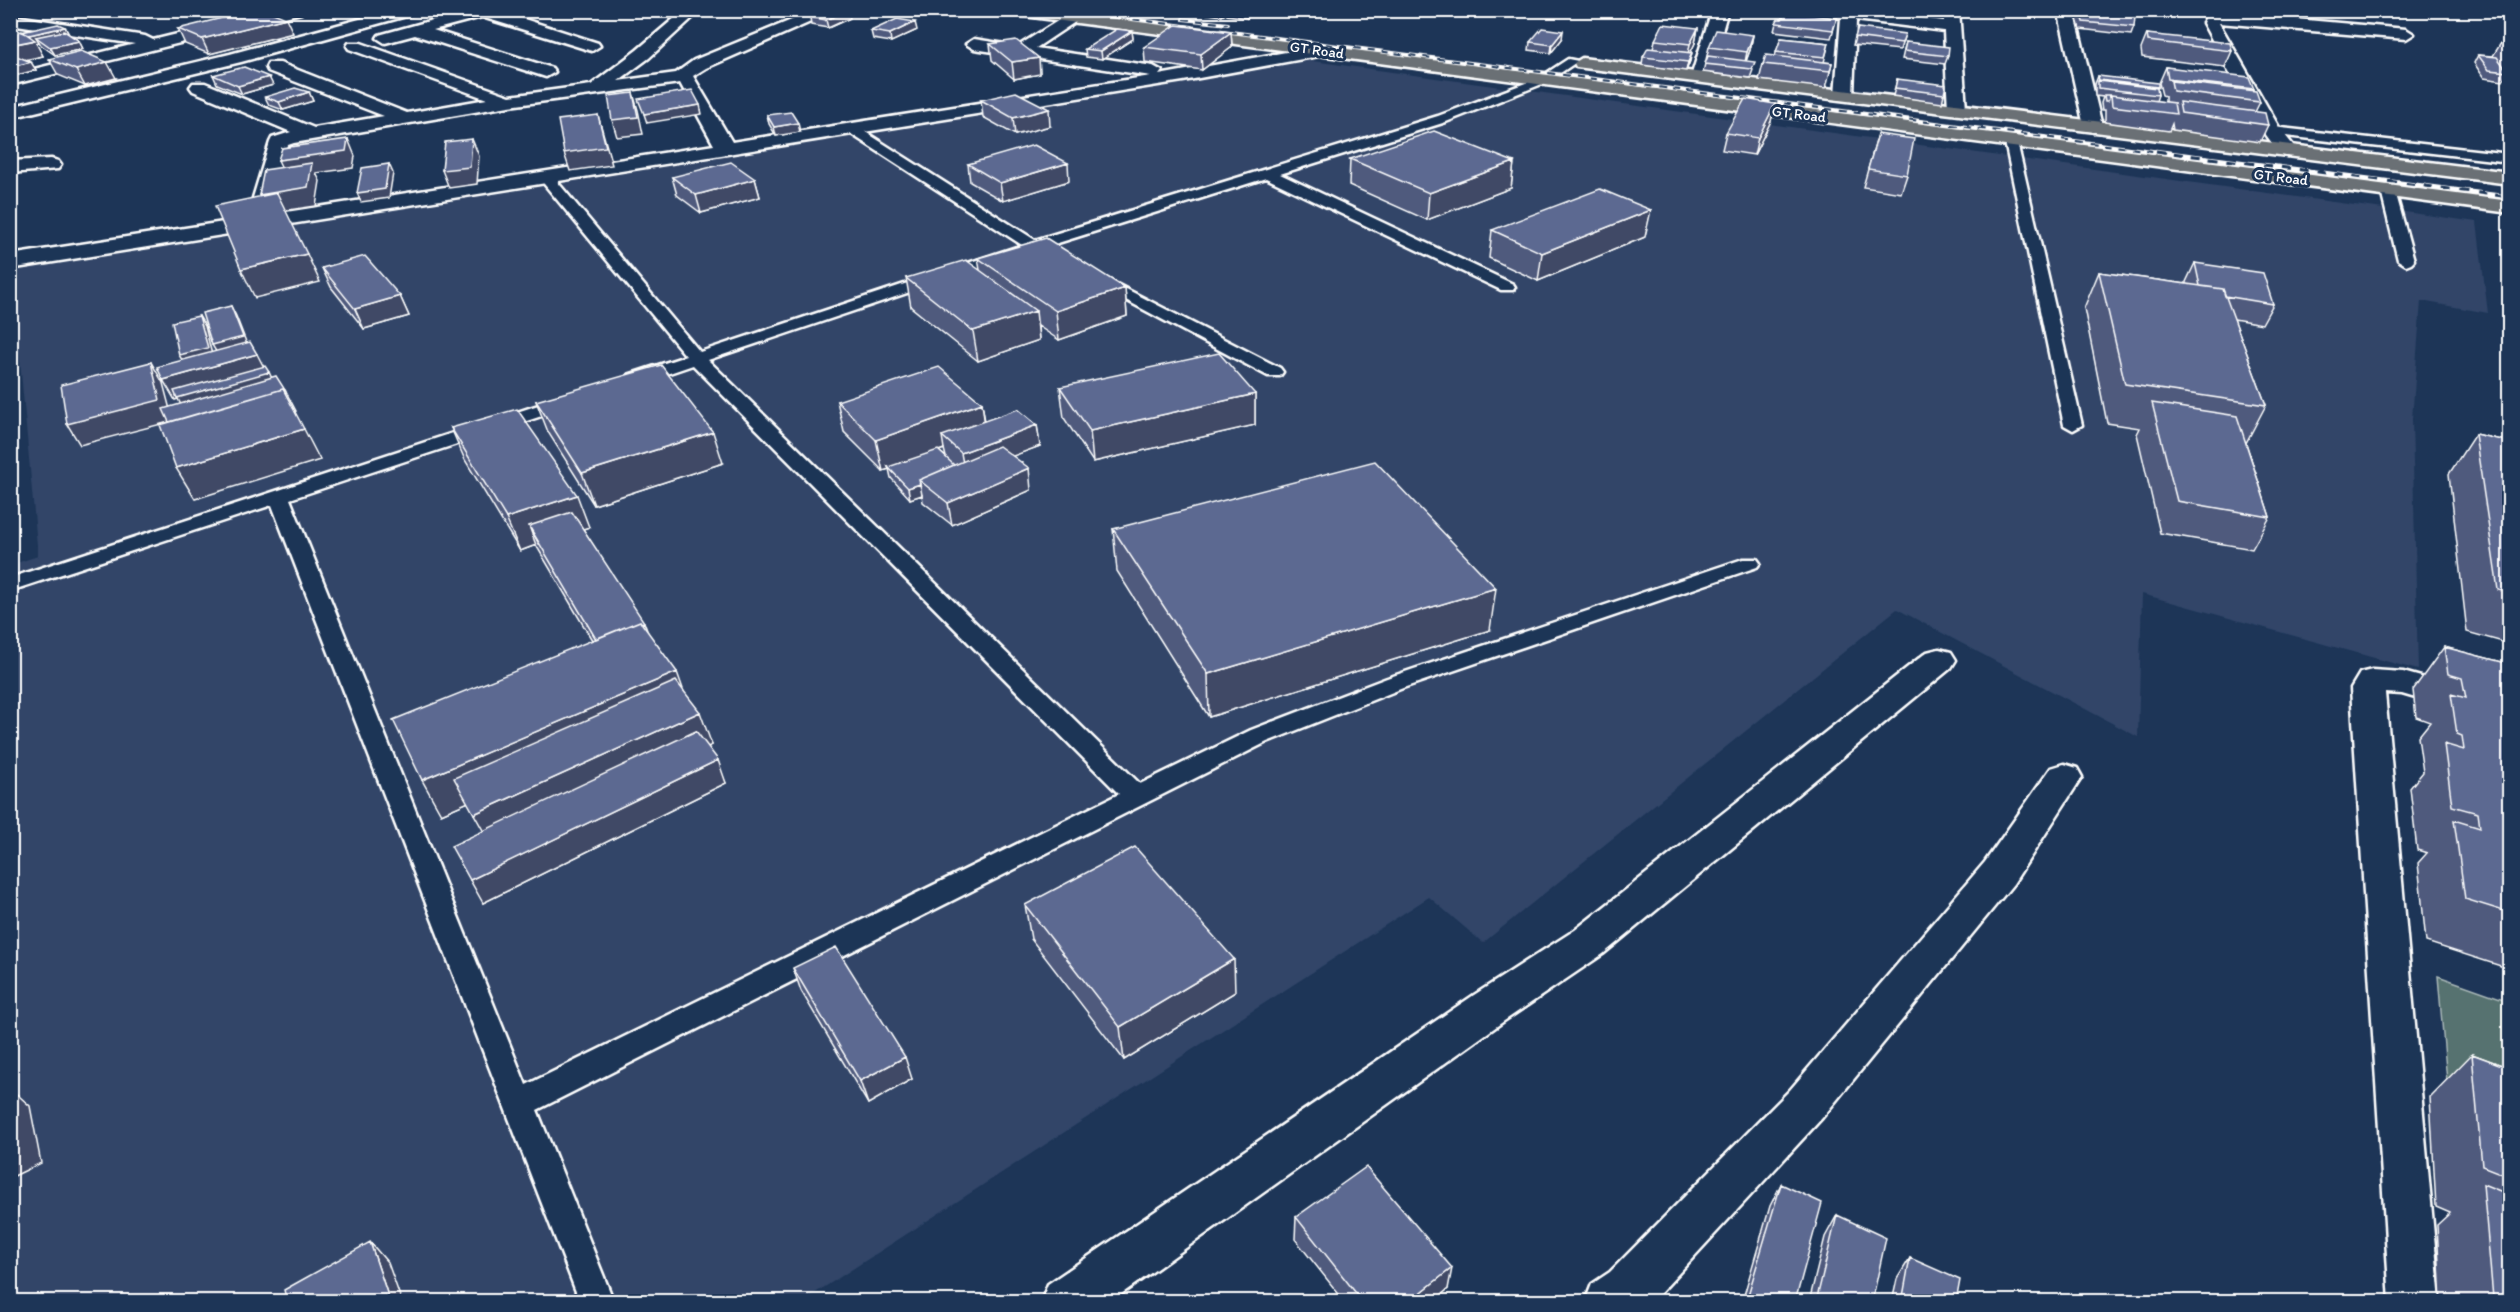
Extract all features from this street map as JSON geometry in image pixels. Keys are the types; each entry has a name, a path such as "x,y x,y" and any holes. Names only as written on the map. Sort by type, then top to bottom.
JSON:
{"highway":[{"name":"GT Road","path":"1017,10 1080,14 1319,51 2510,207"},
{"name":"GT Road","path":"1549,58 2510,178"}],"street":[{"path":"10,80 296,10"},
{"path":"10,113 235,58 412,10"},
{"path":"671,10 692,12"},
{"path":"725,147 684,74 700,64 831,10"},
{"path":"1700,77 1720,10"},
{"path":"1809,10 1951,19 1957,109"},
{"path":"2066,10 2093,126"},
{"path":"509,101 349,47 486,11 592,46"},
{"path":"594,91 643,54 692,12"},
{"path":"1844,95 1849,13"},
{"path":"1021,51 1080,14"},
{"path":"2287,150 2272,131 2211,23 2212,19 2228,18 2406,33"},
{"path":"10,20 158,43"},
{"path":"417,30 546,72"},
{"path":"974,44 1182,75"},
{"path":"10,262 725,147 852,129 1319,51"},
{"path":"253,73 297,61"},
{"path":"274,67 407,119"},
{"path":"255,222 279,142 312,134 509,101 685,77"},
{"path":"178,92 220,81"},
{"path":"199,87 312,134"},
{"path":"10,167 51,165"},
{"path":"1066,1302 1489,1008 1589,942 1939,660"},
{"path":"2415,1302 2368,688 2372,681 2403,683 2510,714"},
{"path":"1628,1298 1806,1104 1999,873 2064,777"}],"lane":[{"path":"618,384 1033,246 1442,119 1543,80 1572,61"},
{"path":"852,129 1033,246 1054,257"},
{"path":"2272,131 2510,158"},
{"path":"2011,142 2073,425"},
{"path":"1267,173 1507,287"},
{"path":"545,176 696,358 1137,797"},
{"path":"2388,191 2406,260"},
{"path":"1085,273 1274,372"},
{"path":"10,585 584,396"},
{"path":"279,497 597,1302"},
{"path":"520,1103 1259,736 1334,704 1750,562"}],"shaded area":[{"path":"1291,58 2477,222 2488,313 2421,301 2412,419 2418,670 2142,594 2138,737 1897,609 1483,943 1429,897 803,1301 11,1302 10,565 38,556 11,264"}],"green space":[{"path":"2438,976 2509,1001 2509,1116 2448,1093"}],"building":[{"path":"254,10 266,10 286,18 202,39 178,29"},
{"path":"826,10 848,11 826,20 810,17"},
{"path":"2091,10 2134,12 2134,27 2083,22 2080,11 2092,13"},
{"path":"1786,12 1837,18 1833,30 1776,23"},
{"path":"897,19 915,22 890,34 871,31"},
{"path":"58,24 65,27 29,35 22,32"},
{"path":"1663,24 1698,28 1690,44 1655,40"},
{"path":"1176,25 1231,32 1201,54 1144,47"},
{"path":"1542,28 1563,31 1552,45 1530,42"},
{"path":"1858,28 1905,34 1902,43 1855,37"},
{"path":"1117,29 1132,31 1101,51 1085,49"},
{"path":"1716,30 1753,35 1747,52 1709,47"},
{"path":"22,31 35,40 10,45 10,33"},
{"path":"64,31 79,41 50,47 36,37"},
{"path":"2147,34 2230,43 2232,51 2148,41"},
{"path":"1781,38 1829,43 1825,57 1776,52"},
{"path":"1016,40 1039,58 1012,62 990,44"},
{"path":"1906,42 1949,47 1948,56 1904,51"},
{"path":"2501,43 2510,43 2510,54"},
{"path":"1648,48 1692,53 1688,62 1643,57"},
{"path":"81,51 107,62 76,70 49,59"},
{"path":"1766,55 1832,63 1830,71 1763,64"},
{"path":"2478,55 2497,57 2508,72 2489,70"},
{"path":"1708,56 1755,62 1752,69 1705,64"},
{"path":"19,57 31,62 10,67 10,59"},
{"path":"244,67 269,77 238,86 213,75"},
{"path":"2166,67 2249,77 2254,89 2168,79"},
{"path":"2098,76 2158,83 2158,87 2099,80"},
{"path":"1897,79 1946,85 1944,94 1895,88"},
{"path":"2098,81 2157,88 2158,95 2098,88"},
{"path":"2171,81 2256,91 2260,102 2173,91"},
{"path":"295,88 309,92 279,102 265,97"},
{"path":"692,90 700,105 644,114 638,99"},
{"path":"1016,92 1049,109 1013,118 981,100"},
{"path":"633,93 638,117 612,120 608,96"},
{"path":"2104,95 2110,95 2108,101 2105,101"},
{"path":"2111,95 2174,103 2176,114 2112,106"},
{"path":"1745,99 1775,104 1758,138 1726,133"},
{"path":"2179,102 2265,113 2268,125 2181,113"},
{"path":"791,112 798,123 774,127 767,115"},
{"path":"598,115 606,147 564,153 558,120"},
{"path":"1434,131 1514,162 1429,193 1350,159"},
{"path":"1878,134 1914,139 1907,175 1868,169"},
{"path":"348,139 346,151 278,160 282,148"},
{"path":"472,139 470,167 442,170 445,142"},
{"path":"1034,145 1068,163 1000,183 968,164"},
{"path":"731,162 755,179 696,195 672,177"},
{"path":"312,163 308,187 259,195 264,170"},
{"path":"389,164 385,189 357,193 362,168"},
{"path":"1600,189 1651,210 1542,253 1492,230"},
{"path":"277,193 307,254 241,269 215,206"},
{"path":"1046,238 1125,288 1056,311 978,258"},
{"path":"365,256 400,296 355,309 322,268"},
{"path":"966,260 1036,311 973,331 906,278"},
{"path":"2195,263 2263,273 2273,304 2225,296 2223,289 2200,286"},
{"path":"2099,272 2223,289 2266,405 2125,384"},
{"path":"231,306 243,337 212,345 202,313"},
{"path":"199,316 208,348 179,355 172,322"},
{"path":"250,342 257,354 163,380 157,367"},
{"path":"1219,353 1255,394 1090,431 1060,387"},
{"path":"151,362 160,400 67,424 61,385"},
{"path":"661,365 713,432 582,473 536,401"},
{"path":"265,366 269,372 177,398 174,391"},
{"path":"939,367 982,403 876,440 837,401"},
{"path":"276,376 285,390 169,422 163,409"},
{"path":"283,389 304,429 176,468 160,425"},
{"path":"2152,403 2237,416 2270,517 2177,501"},
{"path":"517,409 577,495 506,518 451,428"},
{"path":"1018,409 1037,425 961,453 942,436"},
{"path":"2475,434 2510,442 2510,593 2498,590"},
{"path":"999,446 1029,468 948,503 919,480"},
{"path":"938,450 954,465 919,480 920,484 908,488 888,467"},
{"path":"1375,461 1496,588 1208,674 1113,529"},
{"path":"572,512 644,622 640,621 596,639 529,526"},
{"path":"640,621 677,672 422,780 393,720"},
{"path":"2444,647 2510,664 2510,913 2465,899 2454,820 2480,828 2478,813 2452,806 2444,744 2464,750 2462,736 2457,734 2451,694 2466,698 2462,678 2448,674"},
{"path":"676,681 700,712 474,814 454,778"},
{"path":"696,731 718,760 470,880 451,846"},
{"path":"1135,847 1234,959 1120,1027 1025,905"},
{"path":"836,947 905,1057 860,1081 793,968"},
{"path":"2472,1054 2510,1068 2510,1177 2482,1166"},
{"path":"10,1110 16,1140 10,1143"},
{"path":"1366,1167 1452,1268 1409,1302 1363,1302 1296,1217"},
{"path":"1781,1184 1822,1203 1795,1302 1746,1302"},
{"path":"2483,1184 2510,1195 2510,1302 2500,1302 2493,1298"},
{"path":"1837,1215 1886,1238 1872,1302 1816,1302"},
{"path":"370,1242 390,1302 287,1302 284,1290"},
{"path":"1910,1258 1960,1280 1956,1302 1902,1302"}],"railway":[{"path":"1064,10 1192,27"},
{"path":"1183,19 1228,24"},
{"path":"1215,30 2168,153"},
{"path":"2156,151 2510,197"}]}
